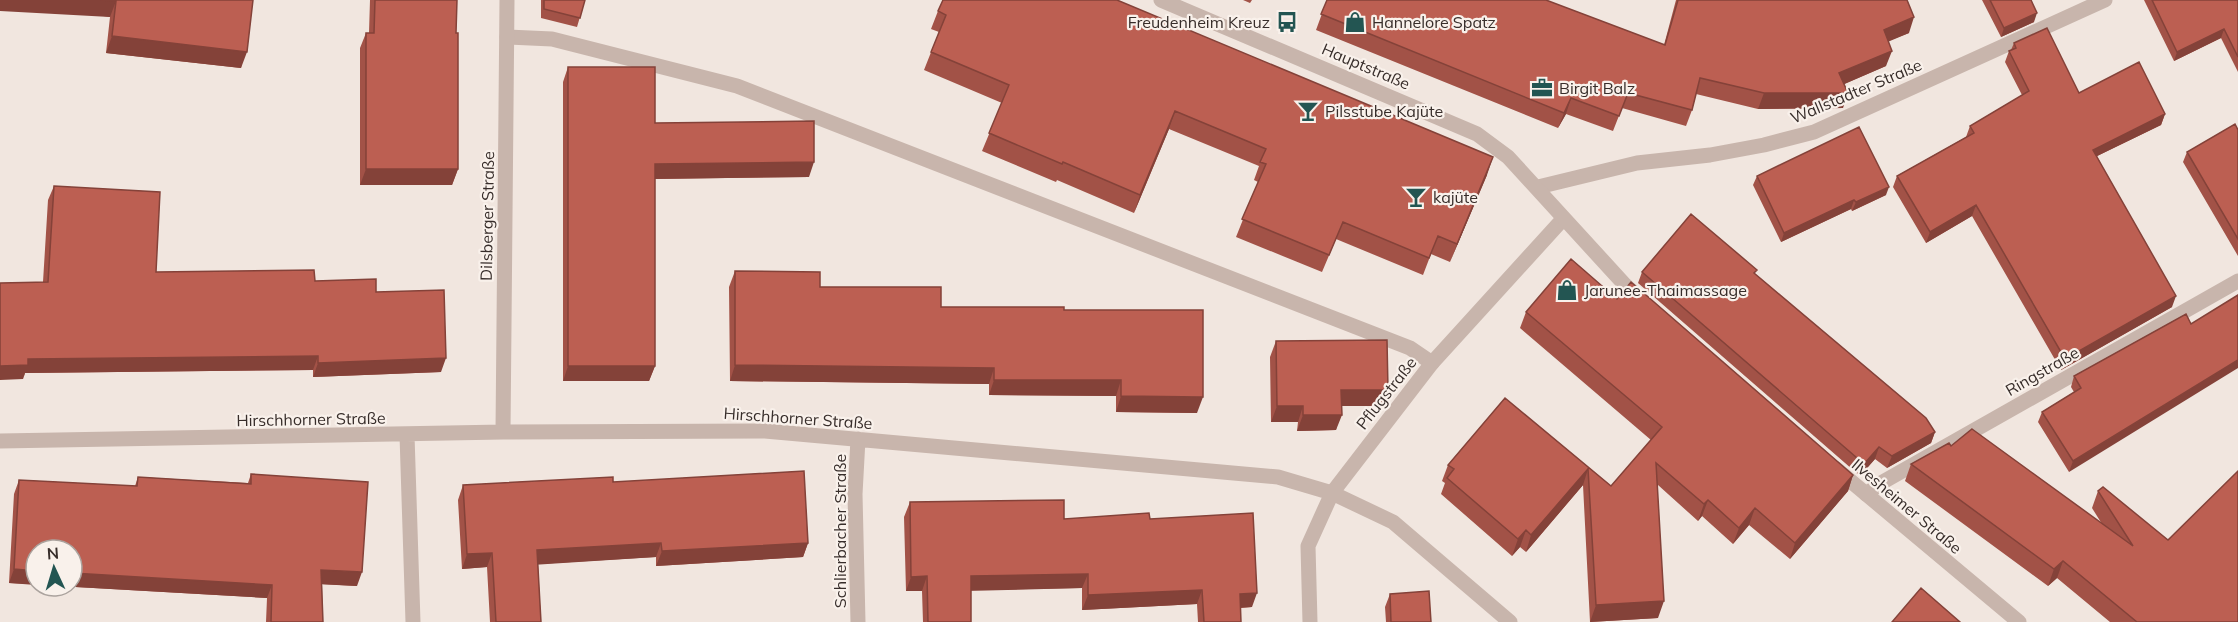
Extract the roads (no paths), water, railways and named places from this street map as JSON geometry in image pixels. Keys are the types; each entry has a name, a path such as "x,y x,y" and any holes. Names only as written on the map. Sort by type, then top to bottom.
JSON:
{"street":[{"name":"Dilsberger Straße","path":"503,432 507,0"},
{"name":"Hauptstraße","path":"1161,0 1478,134 1508,157 1538,187 1563,219"},
{"name":"Wallstadter Straße","path":"1538,187 1637,163 1710,155 1764,145 1814,132 2105,0"},
{"path":"507,37 552,39 737,86 1410,348 1432,363"},
{"path":"1563,219 1625,285 1651,308"},
{"name":"Pflugstraße","path":"1310,622 1308,546 1332,493 1432,363 1563,219"},
{"name":"Ringstraße","path":"1866,494 1881,483 2238,281"},
{"name":"Hirschhorner Straße","path":"0,441 503,432 765,431 1278,477 1332,493 1393,522 1510,622"},
{"path":"407,435 413,622"},
{"name":"Schlierbacher Straße","path":"858,439 855,494 858,622"},
{"name":"Ilvesheimer Straße","path":"1821,456 2019,622"}],"place":[{"name":"Freudenheim Kreuz","path":"1287,22"},
{"name":"Hannelore Spatz","path":"1355,22"},
{"name":"Birgit Balz","path":"1542,88"},
{"name":"Pilsstube Kajüte","path":"1308,111"},
{"name":"kajüte","path":"1416,197"},
{"name":"Jarunee-Thaimassage","path":"1567,290"}]}
